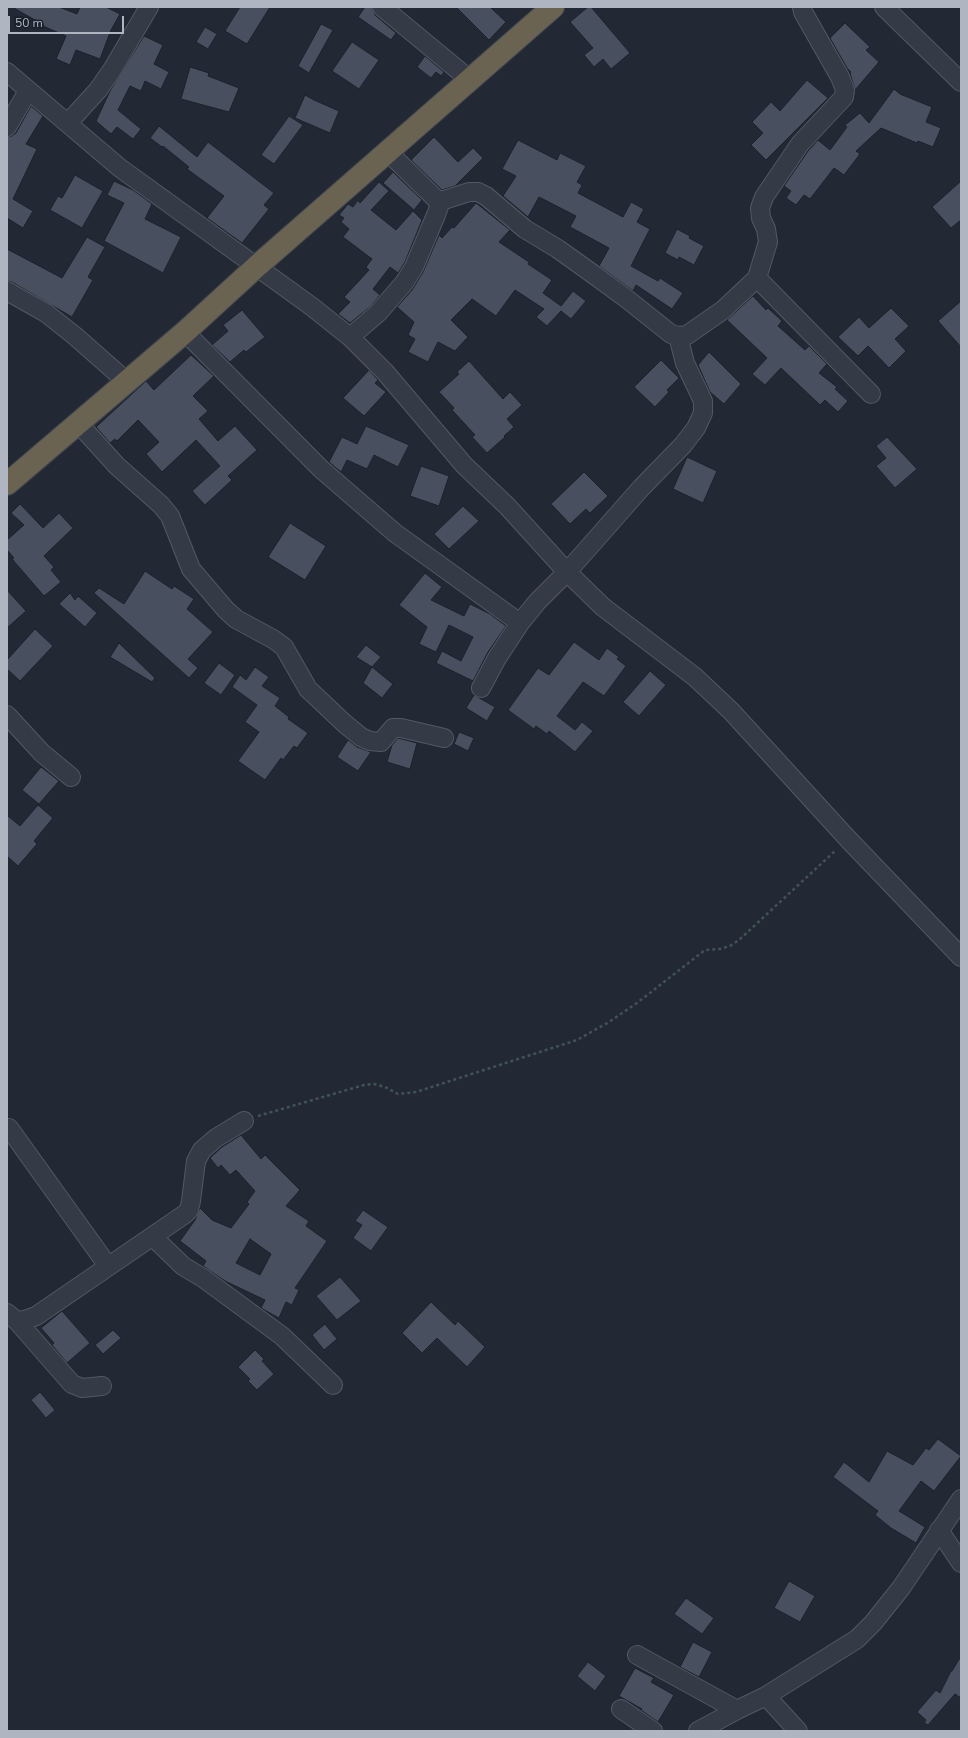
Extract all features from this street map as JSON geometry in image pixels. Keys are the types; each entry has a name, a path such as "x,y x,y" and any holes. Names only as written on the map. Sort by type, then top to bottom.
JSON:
{"highway":[{"path":"8,480 185,332 387,151 553,7"}],"street":[{"path":"68,123 102,85 149,7"},
{"path":"382,7 469,79"},
{"path":"441,201 469,192 478,192 486,196 525,229 558,249 622,295 663,329 678,336 687,334 722,310 757,278 768,242 760,208 764,197 800,144 844,97 845,90 840,77 803,12 802,7"},
{"path":"884,7 961,82"},
{"path":"7,72 120,168 311,306 350,337 385,372 464,465 507,506 567,572 603,607 670,657 731,711 848,839 961,957"},
{"path":"7,127 28,91"},
{"path":"387,151 441,201"},
{"path":"350,337 378,313 404,283 414,267 441,201"},
{"path":"757,278 871,394"},
{"path":"7,291 46,313 75,336 126,382"},
{"path":"185,332 326,474 395,533 520,624"},
{"path":"481,688 497,658 537,602 567,572 642,487 683,445 696,428 703,413 703,401 685,363 678,336"},
{"path":"78,423 118,466 161,505 170,516 191,569 226,610 236,619 274,639 284,647 308,689 344,723 361,737 370,741 381,742 393,728 401,728 444,738"},
{"path":"7,715 42,753 71,777"},
{"path":"12,1317 25,1320 36,1316 153,1237 189,1210 196,1161 202,1150 216,1138 244,1121"},
{"path":"9,1128 108,1266"},
{"path":"153,1237 182,1266 202,1278 282,1336 333,1386"},
{"path":"12,1317 72,1384 82,1388 102,1386"},
{"path":"698,1731 766,1696 857,1638 873,1623 901,1588 961,1499"},
{"path":"939,1530 961,1563"},
{"path":"638,1655 737,1710"},
{"path":"766,1696 798,1731"},
{"path":"621,1708 653,1731"}],"path":[{"path":"244,1121 269,1112 295,1106 364,1085 374,1084 385,1086 398,1094 416,1092 576,1040 609,1022 637,1003 705,950 720,949 730,946 739,940 848,839"}],"building":[{"path":"12,7 59,7 77,14 80,7 106,7 120,14 111,30 100,59 76,50 70,65 56,59 66,36 43,26 44,25"},
{"path":"240,7 270,7 247,44 225,31"},
{"path":"365,7 372,7 375,15 396,33 391,40 358,17"},
{"path":"456,7 490,7 506,22 489,40"},
{"path":"588,7 591,7 630,53 611,69 603,59 594,67 584,55 593,48 570,22"},
{"path":"845,23 870,47 866,50 879,62 855,90 851,72 847,68 830,38"},
{"path":"321,24 333,30 309,73 298,66"},
{"path":"205,27 217,34 208,49 196,42"},
{"path":"144,36 163,45 154,64 169,72 161,89 145,81 141,91 130,86 118,110 141,129 133,139 117,127 111,134 96,121 110,91"},
{"path":"352,42 379,60 359,89 332,71"},
{"path":"425,56 444,72 441,76 436,72 431,78 417,67"},
{"path":"190,67 209,73 208,76 239,88 229,112 181,99"},
{"path":"807,80 828,98 766,160 751,145 763,133 752,122 771,102 780,111"},
{"path":"894,89 900,94 932,107 926,122 941,128 933,147 918,141 917,143 881,128 856,151 860,154 844,175 834,168 810,199 804,195 796,205 786,198 791,191 784,186 808,151 818,140 830,150 847,127 845,125 860,113 869,123"},
{"path":"305,95 339,111 330,133 295,118"},
{"path":"31,106 43,116 26,144 37,149 13,199 33,211 23,228 7,218 7,137 16,133"},
{"path":"289,116 303,125 274,164 261,155"},
{"path":"159,126 197,157 208,142 274,193 264,205 269,209 242,243 207,218 224,196 187,169 189,167 163,146 162,147 150,138"},
{"path":"434,137 458,162 473,148 483,158 455,186 442,190 411,160"},
{"path":"518,140 557,160 560,153 586,166 577,182 582,185 578,193 623,217 631,202 644,209 637,222 650,229 631,266 658,281 660,278 683,293 672,309 636,285 633,291 599,266 609,248 570,227 576,216 539,197 528,217 503,196 516,176 502,169"},
{"path":"393,172 422,200 414,210 383,183"},
{"path":"75,175 103,191 82,228 50,210 58,196 62,198"},
{"path":"114,181 133,190 152,204 145,219 181,237 163,273 104,241 124,203 107,195"},
{"path":"961,181 961,220 951,228 932,207"},
{"path":"379,182 389,191 371,210 396,230 413,211 422,220 405,262 398,273 390,267 373,289 380,295 371,306 350,323 338,314 350,302 344,297 369,270 366,267 372,259 343,237 349,229 341,222 344,218 339,215 348,204 353,207 358,200 360,203"},
{"path":"476,203 510,230 499,242 529,262 528,264 552,280 543,293 561,306 573,291 586,301 571,319 561,311 547,326 536,317 544,309 515,290 496,316 472,299 451,320 468,337 455,351 438,342 428,362 408,352 415,339 408,335 414,322 397,307 412,290 423,272 439,235 442,238 452,227 454,228"},
{"path":"677,229 690,236 689,238 704,246 694,265 679,257 678,260 665,253"},
{"path":"87,237 105,247 88,277 93,280 72,317 12,282 7,281 7,249 62,278"},
{"path":"753,296 766,310 768,308 782,321 778,326 805,350 809,346 827,364 819,373 837,387 835,389 848,401 838,412 825,400 820,405 781,368 765,385 752,374 767,358 727,320"},
{"path":"961,301 961,347 938,321"},
{"path":"891,308 909,326 895,339 906,351 889,368 868,346 858,356 838,337 859,317 869,328"},
{"path":"242,310 265,337 246,352 244,350 230,362 212,345 228,331 223,325"},
{"path":"709,352 741,384 724,404 710,392 698,365"},
{"path":"191,355 214,376 193,396 208,411 199,419 218,441 235,426 257,450 228,476 232,480 205,505 192,491 220,466 196,440 162,472 146,454 159,442 138,420 117,441 115,439 110,443 96,427 146,381 154,390"},
{"path":"661,360 679,378 667,390 669,392 655,407 634,387"},
{"path":"469,361 503,399 510,392 522,405 507,419 514,427 487,453 472,437 475,435 452,410 454,408 439,392 459,374 457,372"},
{"path":"369,370 378,380 375,383 386,392 364,416 343,398"},
{"path":"366,426 409,445 398,467 374,455 367,469 347,460 341,472 329,462 342,437 357,444"},
{"path":"887,437 917,469 895,488 876,466 886,458 876,446"},
{"path":"687,457 717,471 703,503 673,489"},
{"path":"421,466 449,476 439,506 410,496"},
{"path":"584,472 608,496 590,513 586,509 570,524 551,504"},
{"path":"20,504 43,528 59,513 73,528 44,556 54,567 51,570 61,582 44,596 12,559 14,558 7,550 7,540 24,525 11,513"},
{"path":"463,506 479,521 449,549 434,534"},
{"path":"290,523 326,546 305,580 268,557"},
{"path":"145,571 172,589 174,586 194,599 187,609 213,632 188,659 198,668 189,678 94,593 99,588 124,604"},
{"path":"425,573 442,587 431,600 464,616 470,604 490,614 506,626 488,652 473,681 436,663 442,651 461,661 473,637 449,625 436,652 419,644 427,627 399,605"},
{"path":"7,590 26,611 7,628"},
{"path":"70,593 75,600 78,596 97,613 85,627 59,604"},
{"path":"35,629 53,646 20,681 7,669 7,660"},
{"path":"574,642 599,660 607,648 619,657 617,659 626,666 604,696 583,682 557,716 575,730 582,722 593,731 575,752 549,731 547,734 536,726 534,729 508,710 538,668 549,675"},
{"path":"119,643 155,678 152,682 110,657"},
{"path":"366,645 381,657 372,667 356,657"},
{"path":"219,663 235,675 221,695 204,683"},
{"path":"255,667 269,677 262,686 280,698 275,706 289,717 288,719 308,733 297,748 294,746 283,760 281,758 265,780 238,761 259,732 245,722 257,705 232,687 240,675 246,680"},
{"path":"372,667 393,684 382,698 363,683"},
{"path":"650,671 666,685 639,716 623,702"},
{"path":"474,695 495,707 487,721 466,708"},
{"path":"459,732 474,738 468,751 454,744"},
{"path":"398,738 417,743 410,769 387,762 392,745"},
{"path":"348,740 357,747 371,752 358,771 337,757"},
{"path":"41,767 59,781 39,804 22,790"},
{"path":"38,805 53,818 34,841 37,844 18,866 7,856 7,815 20,826"},
{"path":"241,1135 261,1159 265,1155 300,1190 286,1206 309,1221 306,1226 327,1241 295,1288 299,1290 292,1305 286,1302 279,1318 261,1308 265,1300 225,1281 203,1266 206,1261 180,1241 195,1220 200,1208 212,1220 231,1228 249,1204 247,1202 255,1191 236,1170 230,1175 221,1165 218,1168 210,1158 222,1147","holes":["250,1239 271,1254 260,1275 236,1263"]},
{"path":"363,1210 388,1227 371,1251 353,1238 362,1225 355,1221"},
{"path":"340,1277 361,1301 337,1320 316,1296"},
{"path":"431,1302 455,1325 458,1321 485,1347 467,1367 437,1338 422,1353 402,1333"},
{"path":"62,1311 90,1343 67,1363 52,1345 54,1343 41,1328"},
{"path":"325,1324 337,1339 324,1350 312,1335"},
{"path":"113,1330 121,1338 103,1354 95,1345"},
{"path":"255,1350 264,1359 262,1361 274,1374 257,1390 248,1381 250,1379 238,1367"},
{"path":"40,1392 55,1410 46,1418 31,1400"},
{"path":"938,1439 961,1456 934,1491 921,1481 899,1511 925,1527 916,1543 891,1528 875,1515 878,1511 833,1477 844,1462 869,1482 887,1451 913,1465 926,1448 929,1450"},
{"path":"789,1581 815,1596 800,1622 774,1608"},
{"path":"686,1598 714,1618 702,1634 674,1614"},
{"path":"693,1642 712,1652 699,1677 680,1667"},
{"path":"961,1656 961,1698 955,1694 928,1725 924,1723 926,1720 917,1712 936,1690 940,1693 951,1671"},
{"path":"588,1662 606,1676 595,1691 577,1676"},
{"path":"635,1668 654,1678 651,1682 674,1695 658,1722 641,1710 642,1709 619,1696"}]}
